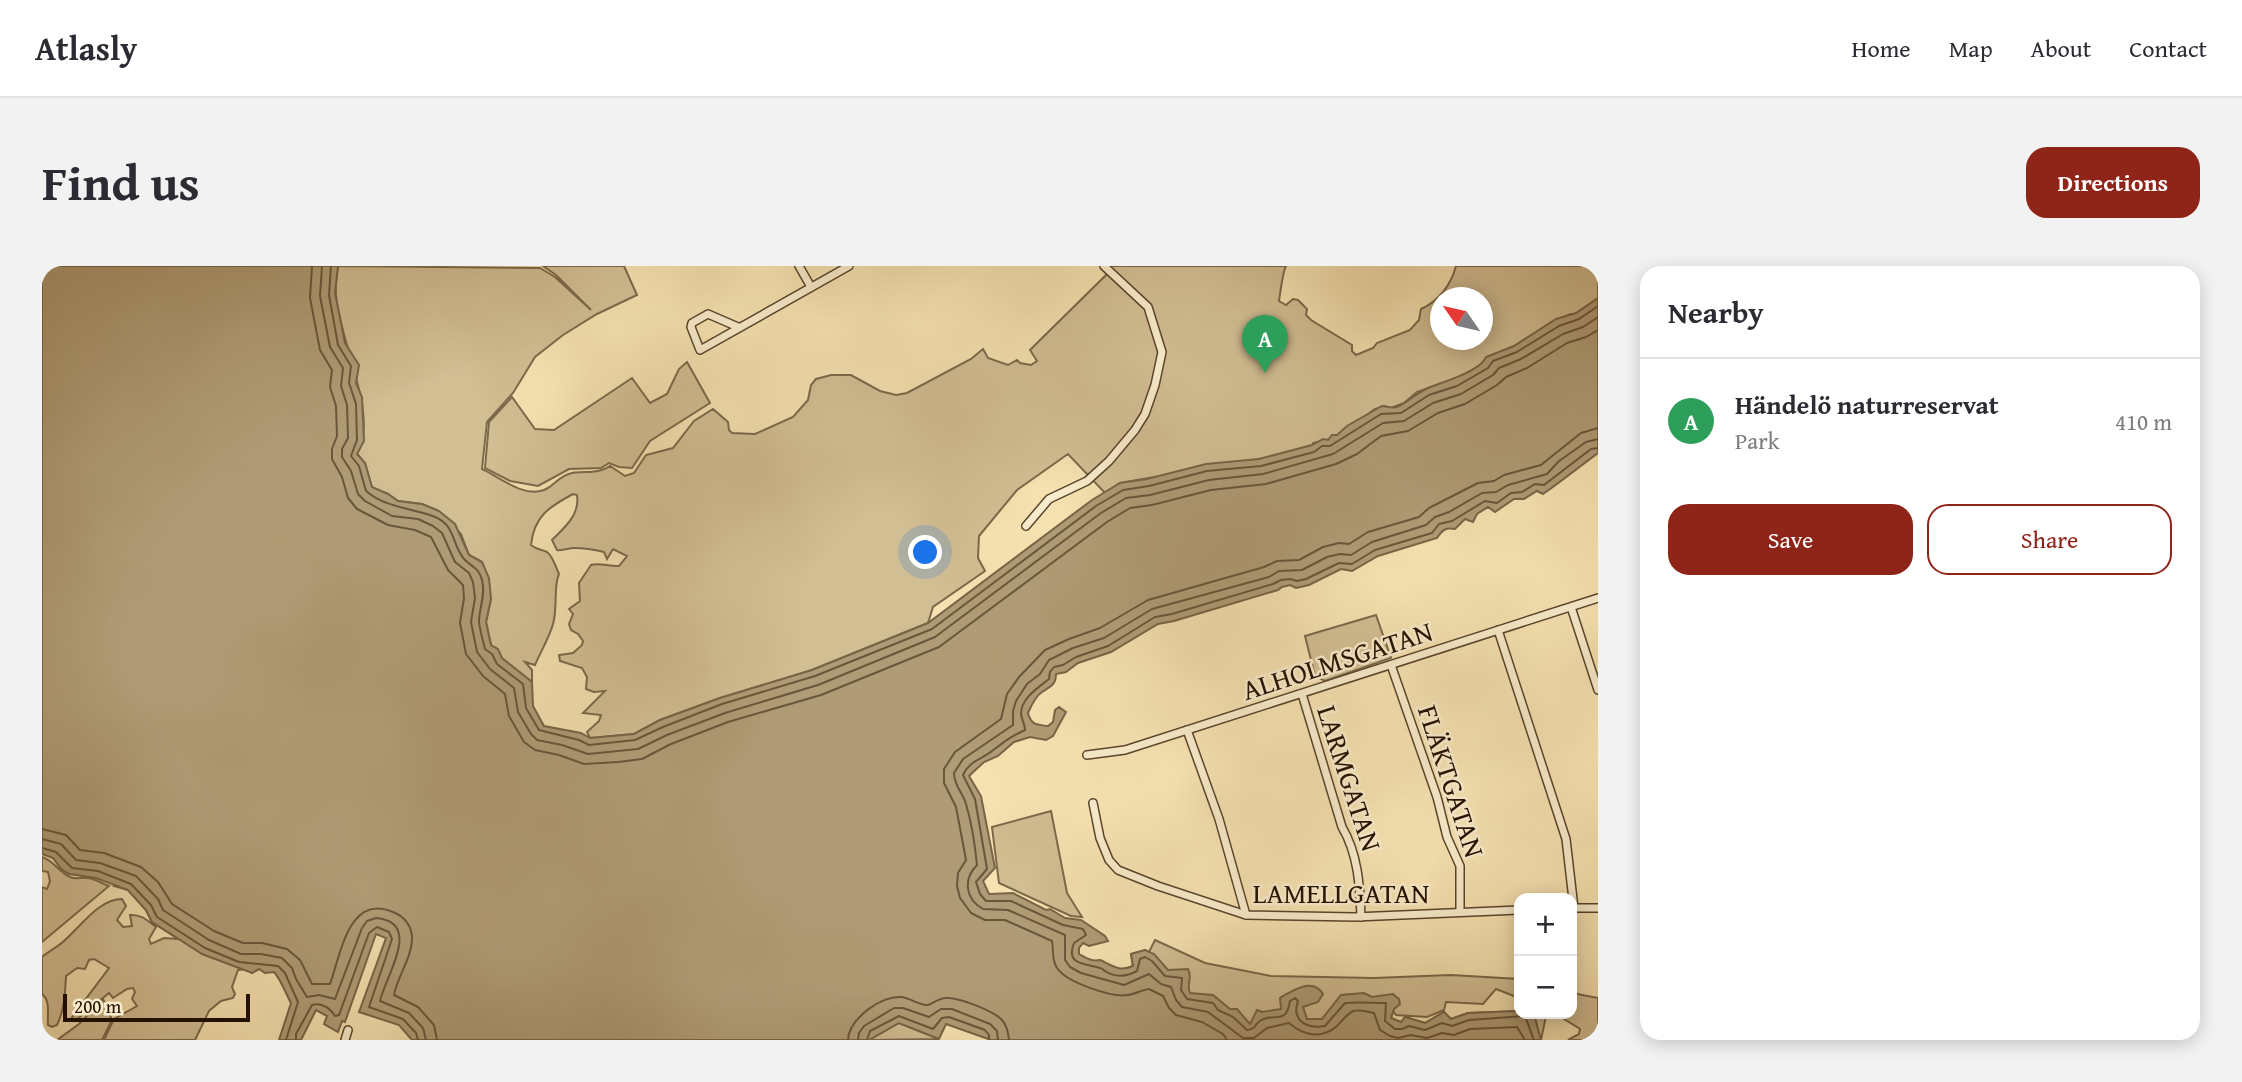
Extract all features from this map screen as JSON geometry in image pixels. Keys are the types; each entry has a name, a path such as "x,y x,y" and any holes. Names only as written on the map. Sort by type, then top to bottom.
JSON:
{"street":[{"path":"799,266 811,287"},
{"path":"738,327 708,314 692,323 691,327 700,350 849,266"},
{"path":"1026,526 1049,499 1087,481 1109,461 1145,414 1155,385 1162,352 1148,307 1104,266"},
{"name":"ALHOLMSGATAN","path":"1087,755 1125,750 1598,598"},
{"path":"1571,607 1598,690"},
{"path":"1498,630 1566,839 1571,893"},
{"name":"FLÄKTGATAN","path":"1391,665 1422,751 1447,837 1460,866 1460,912"},
{"name":"LARMGATAN","path":"1302,694 1359,875 1361,917"},
{"path":"1187,730 1219,819 1246,915"},
{"name":"LAMELLGATAN","path":"1093,803 1100,838 1109,860 1118,870 1246,915 1361,917 1514,910"},
{"path":"1577,908 1598,908"},
{"path":"345,1040 348,1030"}],"shaded area":[{"path":"338,266 540,268 555,277 591,310 556,275 543,266 624,266 637,295 597,314 563,335 535,357 513,393 487,422 482,469 512,486 536,492 572,473 597,471 610,466 625,476 634,473 646,455 673,448 694,421 713,409 728,422 732,433 755,434 793,417 808,400 811,385 816,379 831,375 851,375 880,391 896,395 907,393 971,359 983,349 988,358 1008,365 1017,360 1031,365 1037,361 1030,350 1107,274 1108,266 1286,266 1279,301 1286,305 1293,299 1298,300 1307,309 1306,315 1311,320 1352,345 1352,351 1356,355 1410,330 1419,320 1421,309 1430,304 1430,350 1493,350 1493,287 1446,287 1456,266 1598,266 1598,300 1577,314 1570,314 1454,380 1417,392 1404,403 1391,408 1385,406 1375,409 1335,438 1277,456 1120,483 1105,493 1068,454 1017,490 979,536 978,558 985,571 933,607 928,623 812,670 720,698 660,720 634,734 590,738 587,732 599,721 601,715 583,713 605,691 594,692 586,689 587,677 582,668 560,661 559,655 573,653 582,645 583,641 578,634 571,630 569,624 573,614 569,609 580,601 579,583 591,565 619,566 627,556 613,549 607,559 604,552 574,548 557,550 552,540 574,515 577,495 573,494 550,508 535,527 531,545 549,554 559,574 552,629 535,665 525,662 532,670 532,682 501,658 491,645 486,622 491,599 482,562 469,555 461,534 439,511 422,504 398,501 372,488 365,463 357,454 363,438 364,420 356,377 338,312"},
{"path":"687,362 710,403 650,441 632,468 609,463 601,468 569,469 538,486 510,481 485,468 489,422 512,397 535,429 554,430 632,378 650,403 667,394 679,369"},
{"path":"1376,615 1391,658 1325,681 1315,676 1305,636"},
{"path":"1051,811 1067,893 1082,917 1071,916 999,883 992,827"},
{"path":"42,857 70,877 90,878 109,886 42,942 42,887 47,889 50,881 48,872 42,871"},
{"path":"123,879 259,969 252,973 246,969 238,970 232,987 235,994 233,998 221,1001 209,1011 195,1040 104,1040 114,1019 137,1006 132,999 135,992 133,988 113,998 109,993 75,1021 70,1020 109,968 94,959 89,960 85,969 77,968 66,976 60,1019 57,1025 48,1025 48,1004 42,994 42,957 98,908 122,899 126,906 117,920 123,927 132,926 130,915 138,916 156,927 149,939 151,944 164,938 178,939 152,922 146,910 128,890 114,886"},
{"path":"1155,940 1205,963 1271,976 1374,978 1451,975 1514,979 1514,996 1496,989 1483,1004 1446,1002 1444,1010 1427,1017 1396,1015 1393,1011 1391,1018 1401,1023 1405,1017 1425,1023 1444,1012 1451,1019 1468,1013 1514,1011 1514,1019 1545,1019 1541,1040 1271,1040 1116,968 1124,970 1133,966 1131,954 1145,950 1149,952"},
{"path":"1577,994 1598,998 1598,1040 1568,1040 1579,1034 1580,1029 1564,1019 1577,1019"},
{"path":"103,999 112,1020 102,1040 57,1040 79,1024"},
{"path":"899,1023 939,1039 869,1040"}],"water":[{"path":"42,266 338,266 335,293 345,343 359,365 356,383 362,397 364,441 357,454 365,463 372,487 398,501 422,504 439,511 455,524 469,555 482,562 489,578 491,599 486,622 491,645 498,649 502,658 532,682 533,706 544,726 581,733 590,738 634,734 660,720 720,698 812,670 928,623 1092,500 1120,483 1206,464 1259,459 1312,445 1323,439 1328,440 1382,406 1397,407 1428,388 1469,372 1486,357 1514,346 1556,319 1576,313 1598,298 1598,453 1543,494 1537,491 1524,499 1514,499 1495,512 1488,507 1477,514 1473,522 1465,519 1455,529 1444,530 1437,538 1378,556 1352,571 1341,569 1309,585 1282,587 1158,624 1111,652 1056,674 1054,683 1038,696 1028,713 1035,724 1048,726 1053,722 1055,710 1059,707 1066,712 1053,736 1046,740 1030,737 1014,742 998,756 984,762 969,776 981,796 995,868 983,881 989,894 1013,893 1065,918 1081,920 1105,936 1108,941 1089,946 1083,943 1079,954 1087,958 1124,968 1133,966 1131,954 1145,950 1154,954 1168,970 1188,969 1190,993 1213,995 1230,1009 1237,1009 1250,1024 1257,1010 1262,1012 1281,1009 1280,998 1309,986 1319,989 1323,994 1318,1002 1303,1007 1307,1019 1322,1019 1341,995 1364,993 1372,997 1393,994 1400,1004 1394,1009 1391,1018 1401,1022 1405,1017 1425,1023 1444,1012 1451,1019 1468,1013 1514,1011 1514,1019 1535,1019 1541,1040 991,1040 946,1024 939,1039 899,1023 869,1040 412,1040 399,1025 359,1012 386,938 376,934 345,1022 342,1021 338,1032 324,1024 327,1016 316,1010 301,1040 279,1040 291,1003 274,972 265,973 259,969 252,973 202,954 152,922 146,910 128,890 96,878 69,874 61,869 53,858 42,854"}],"place":[{"name":"Händelö naturreservat","path":"1265,373"}]}
